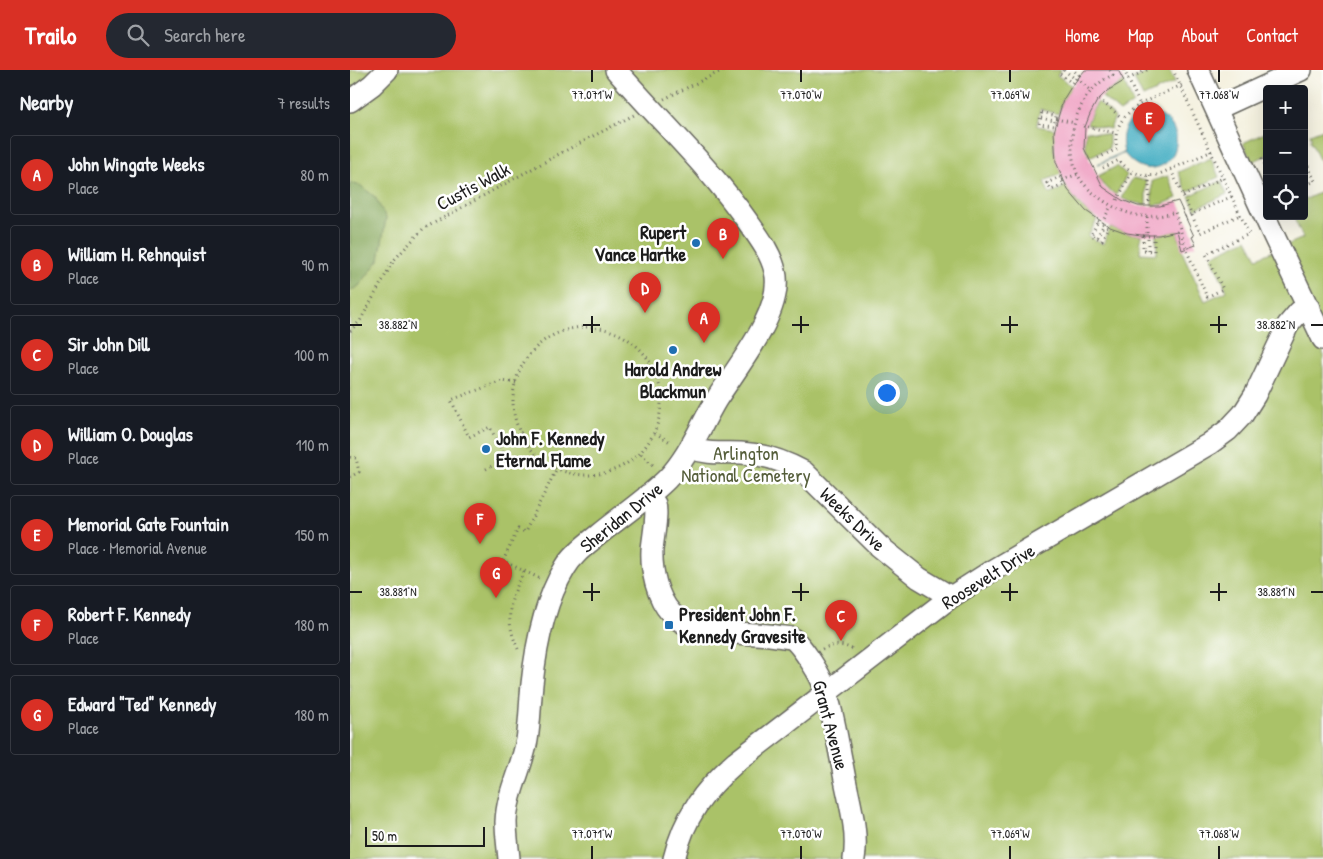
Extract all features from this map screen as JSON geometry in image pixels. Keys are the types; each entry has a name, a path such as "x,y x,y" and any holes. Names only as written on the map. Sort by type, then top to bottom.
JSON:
{"street":[{"path":"350,101 367,90 387,70"},
{"name":"Sheridan Drive","path":"509,859 506,826 507,813 527,740 533,678 540,634 556,586 567,565 578,552 667,479 683,461 683,446 748,353 765,322 775,295 776,275 765,248 738,206 654,104 616,70"},
{"path":"1216,109 1301,70"},
{"path":"1193,76 1216,109 1323,339"},
{"name":"Roosevelt Drive","path":"674,859 685,826 694,808 718,777 951,597 993,570 1210,444 1228,430 1243,414 1256,395 1288,325 1299,312 1309,308"},
{"name":"Weeks Drive","path":"683,446 702,452 763,456 788,464 804,472 886,551 918,578 951,597"},
{"name":"Grant Avenue","path":"648,495 655,508 652,551 654,575 661,598 671,613 686,624 710,632 765,634 792,639 816,669 826,694 835,728 853,822 855,840 854,859"}],"path":[{"name":"Custis Walk","path":"350,331 360,321 394,260 423,229 654,104 723,70"},
{"path":"1064,70 1091,91"},
{"path":"1073,70 1079,75 1076,78"},
{"path":"1110,70 1113,75 1101,81 1091,91 1080,107 1075,123 1073,148 1078,174 1089,189 1111,206 1132,214 1147,217 1175,212 1186,249 1207,297 1223,289 1206,254 1249,234 1173,70"},
{"path":"1124,70 1140,105"},
{"path":"1128,79 1147,70"},
{"path":"1098,158 1117,149 1116,133 1122,118 1130,111 1180,86 1193,76"},
{"path":"1099,99 1122,118"},
{"path":"1041,118 1075,123"},
{"path":"1083,126 1116,133"},
{"path":"1103,168 1119,160 1132,172 1149,176 1171,170 1220,147"},
{"path":"1308,167 1316,181 1308,184"},
{"path":"1171,170 1200,233 1240,215"},
{"path":"1117,200 1132,172"},
{"path":"1062,180 1064,184 1051,190 1047,183 1060,177 1062,180 1078,174"},
{"path":"1149,176 1149,206"},
{"path":"1183,196 1223,178"},
{"path":"1185,217 1236,194"},
{"path":"1102,225 1098,221 1091,234 1097,237 1111,206"},
{"path":"1147,217 1148,250"},
{"path":"597,328 623,337 638,347 655,371 661,398 659,422 655,433 641,454 624,466 605,473 580,475 556,470 534,453 516,421 513,408 516,384 519,373 529,355 553,335 566,330 597,328"},
{"path":"486,468 506,459 490,427 469,437 451,400 502,381 516,384"},
{"path":"498,443 522,432"},
{"path":"655,433 683,446"},
{"path":"641,454 654,466"},
{"path":"350,457 356,458 359,472 350,477"},
{"path":"544,581 503,561 518,530 525,532 556,470"},
{"path":"520,654 511,630 509,610 513,594 524,572"}],"green space":[{"name":"Arlington National Cemetery","path":"350,70 1061,70 1057,75 1072,86 1063,100 1058,114 1040,109 1037,124 1037,126 1055,129 1054,150 1061,174 1044,181 1049,193 1051,194 1066,186 1080,206 1097,220 1088,236 1103,244 1110,227 1127,233 1141,235 1140,253 1157,254 1156,235 1177,231 1184,256 1205,301 1227,291 1211,256 1247,239 1257,258 1303,238 1295,220 1308,220 1308,198 1323,191 1323,859 350,859"},
{"path":"1153,70 1169,70 1175,82 1143,97 1134,79"},
{"path":"1124,82 1133,103 1120,112 1102,97 1108,91"},
{"path":"1098,102 1115,117 1110,129 1087,124"},
{"path":"1323,129 1323,168 1310,140 1312,139 1310,134"},
{"path":"1086,131 1109,135 1109,148 1089,157 1085,146"},
{"path":"1263,134 1263,157 1252,162 1243,143"},
{"path":"1211,158 1219,177 1187,192 1178,172"},
{"path":"1117,166 1127,175 1116,195 1103,185 1098,176"},
{"path":"1168,176 1177,198 1163,204 1152,205 1152,181"},
{"path":"1133,178 1146,181 1146,205 1121,198"},
{"path":"1221,181 1227,194 1195,209 1189,196"},
{"path":"350,183 361,186 375,197 386,218 379,260 359,286 350,291"}],"water":[{"path":"1146,113 1160,116 1169,122 1175,132 1174,153 1168,162 1158,167 1145,168 1133,162 1124,153 1098,164 1124,152 1123,133 1126,127 1133,118"}],"building":[{"path":"1085,70 1118,70 1124,81 1107,91 1097,101 1085,127 1084,148 1103,187 1122,200 1138,206 1160,206 1178,201 1194,236 1192,237 1196,245 1182,250 1177,231 1159,235 1141,235 1127,233 1110,227 1086,211 1068,190 1056,162 1054,132 1063,100"}],"place":[{"name":"Memorial Gate Fountain","path":"1149,143"},
{"name":"Rupert Vance Hartke","path":"696,243"},
{"name":"William H. Rehnquist","path":"723,259"},
{"name":"William O. Douglas","path":"645,313"},
{"name":"John Wingate Weeks","path":"704,343"},
{"name":"Harold Andrew Blackmun","path":"673,350"},
{"name":"John F. Kennedy Eternal Flame","path":"486,449"},
{"name":"Robert F. Kennedy","path":"480,544"},
{"name":"Edward \"Ted\" Kennedy","path":"496,598"},
{"name":"President John F. Kennedy Gravesite","path":"669,625"},
{"name":"Sir John Dill","path":"841,641"}]}
